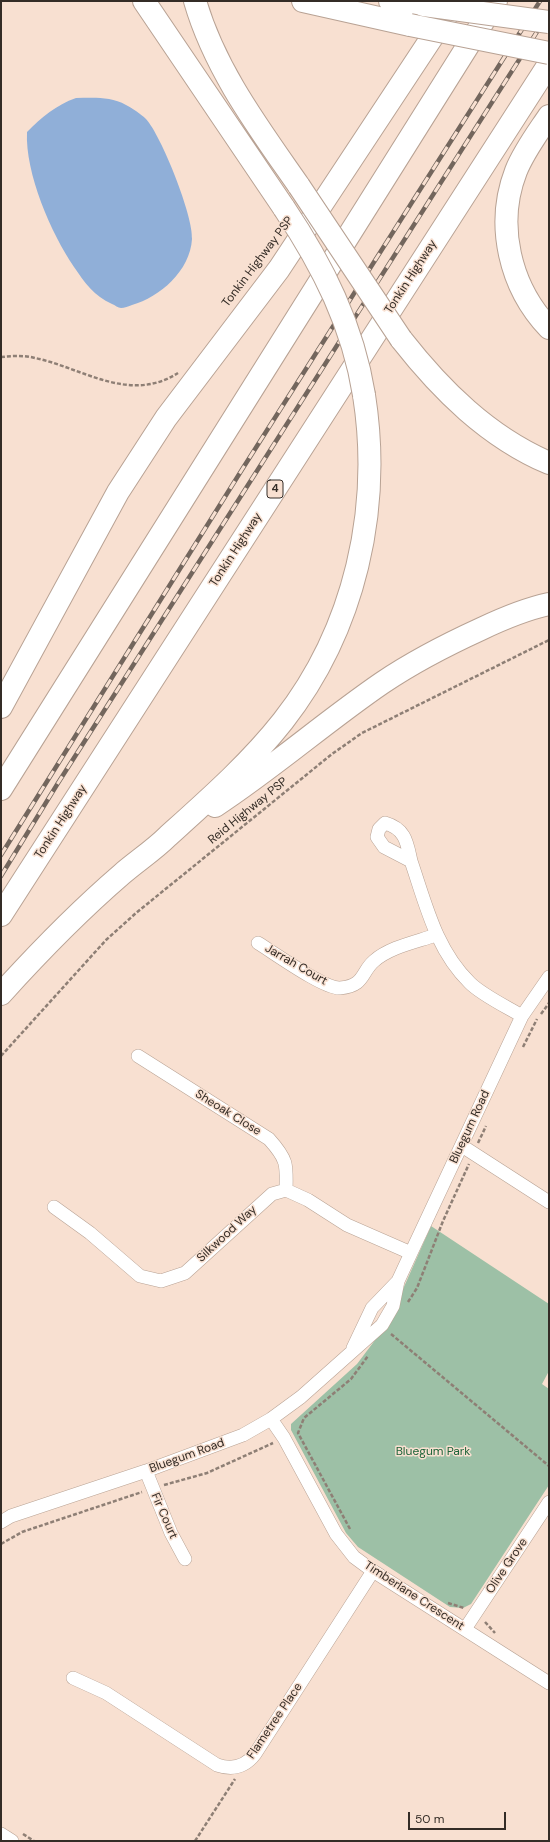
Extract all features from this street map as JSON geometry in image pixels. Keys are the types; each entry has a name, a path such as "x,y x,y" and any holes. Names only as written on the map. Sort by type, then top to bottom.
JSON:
{"highway":[{"path":"1,994 40,951 81,911 172,833 250,758 284,720 319,665 338,626 360,558 366,522 370,486 370,450 364,395 352,343 326,276 308,244 144,1"},
{"path":"195,1 201,22 222,69 248,114 299,186 401,339 428,373 461,406 498,435 549,463"},
{"path":"303,1 410,25 549,53"},
{"path":"390,1 549,22"},
{"path":"1,707 118,492 166,418 280,268 456,1"},
{"path":"1,788 496,1"},
{"name":"Tonkin Highway","path":"1,915 549,64"},
{"path":"549,116 526,152 516,172 510,193 507,215 507,237 510,259 517,280 527,300 549,328"},
{"path":"172,833 242,788 352,705 419,660 498,622 549,604"}],"street":[{"path":"411,862 436,935 449,960 471,984 522,1016"},
{"name":"Jarrah Court","path":"258,943 319,981 340,988 360,982 373,962 387,953 436,935"},
{"name":"Bluegum Road","path":"1,1522 19,1514 146,1471 243,1435 270,1419 301,1397 382,1325 393,1306 398,1281 522,1016 549,977"},
{"name":"Sheoak Close","path":"138,1056 269,1139 282,1154 287,1169 286,1190"},
{"path":"462,1146 549,1202"},
{"path":"286,1190 308,1200 347,1225 411,1253"},
{"name":"Silkwood Way","path":"54,1208 90,1233 140,1276 161,1281 185,1273 272,1194 286,1190"},
{"name":"Timberlane Crescent","path":"270,1419 284,1438 336,1534 354,1557 373,1571 549,1683"},
{"name":"Fir Court","path":"146,1471 171,1533 185,1559"},
{"name":"Olive Grove","path":"465,1629 549,1502"},
{"name":"Flametree Place","path":"73,1678 106,1693 217,1765 231,1768 245,1764 255,1754 373,1571"},
{"path":"1,1834 12,1841"}],"path":[{"path":"1,357 34,358 106,382 126,386 152,383 172,376 184,369"},
{"name":"Reid Highway PSP","path":"1,1056 106,940 332,754 362,733 549,640"},
{"path":"388,1331 549,1466"},
{"path":"352,1532 298,1433 304,1418 351,1379 369,1355"},
{"path":"447,1603 460,1605 475,1614 488,1624 496,1634"},
{"path":"195,1841 245,1764"}],"green space":[{"name":"Bluegum Park","path":"431,1226 549,1304 549,1371 542,1384 549,1389 549,1485 471,1604 463,1608 450,1607 358,1547 346,1533 291,1430 291,1424 357,1364 394,1315 399,1298"}],"water":[{"path":"76,98 101,98 114,100 131,108 146,119 160,141 168,158 188,213 192,239 186,262 180,272 163,289 153,296 124,308 118,307 106,301 95,293 86,284 74,267 48,220 30,166 27,132 50,112 62,104"}],"railway":[{"path":"1,855 243,468 540,1"},
{"path":"1,876 58,783 549,13"}]}
